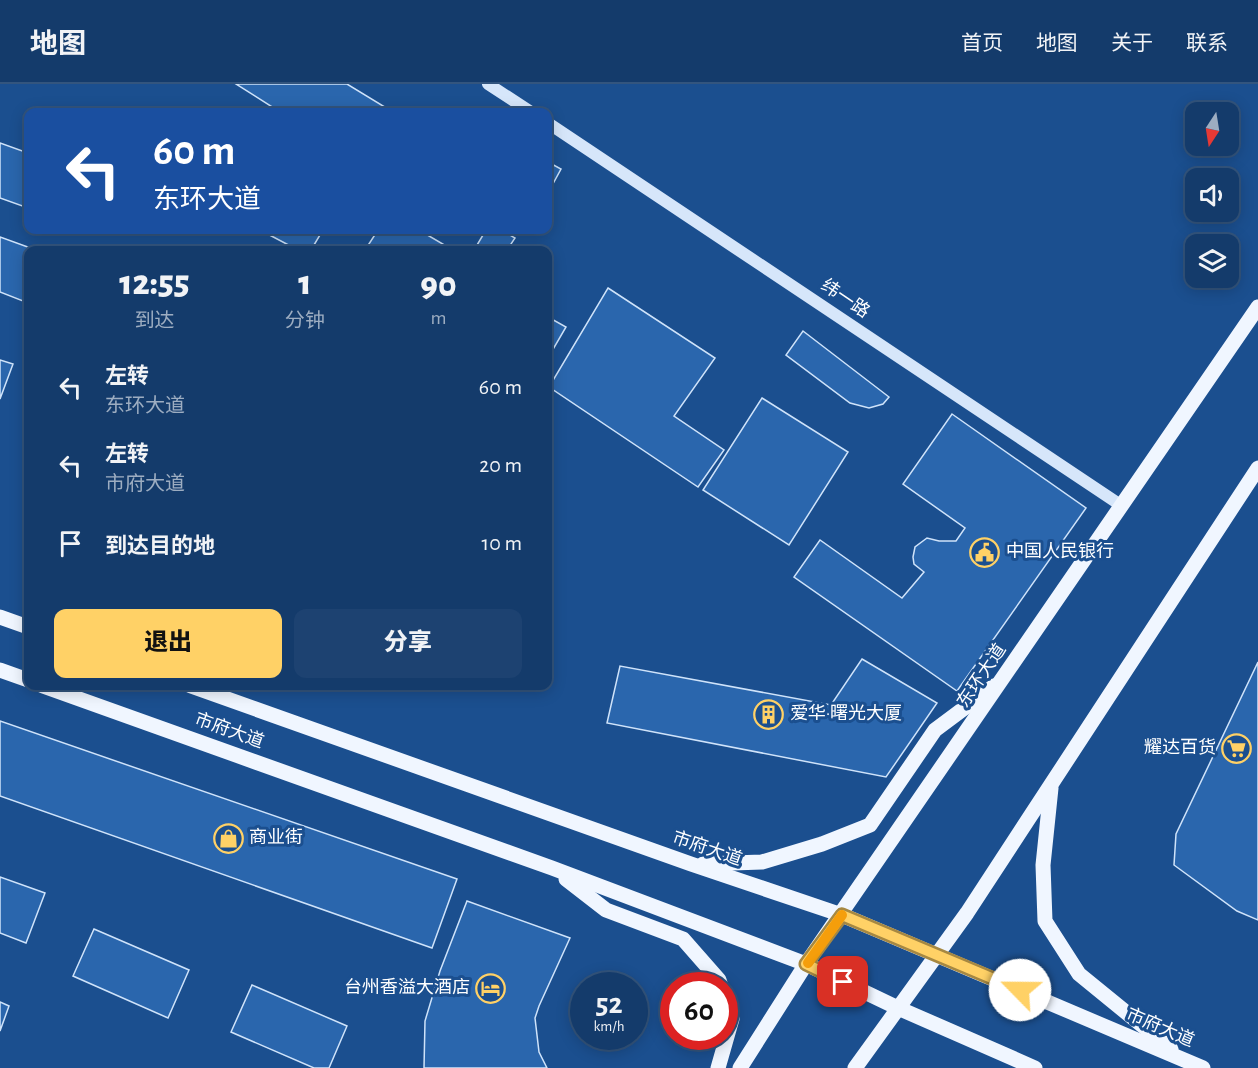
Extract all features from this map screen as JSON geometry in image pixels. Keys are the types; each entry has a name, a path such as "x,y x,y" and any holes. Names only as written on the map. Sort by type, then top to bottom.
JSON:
{"main road":[{"name":"东环大道","path":"740,1068 806,964 842,915 1258,307"},
{"path":"855,1068 967,913 1258,468"},
{"path":"0,617 24,626"},
{"path":"0,670 24,679"},
{"path":"691,864 762,862 822,844 870,825 935,730 1004,678"},
{"name":"市府大道","path":"55,690 552,868 806,964 898,1008 1035,1068"},
{"name":"市府大道","path":"202,690 691,864 842,915 1203,1068"},
{"path":"1051,784 1043,865 1045,921 1079,974 1185,1060"},
{"path":"552,868 606,910 683,939 712,972"},
{"path":"718,1068 723,1050"}],"street":[{"path":"488,84 525,108"},
{"name":"纬一路","path":"552,126 1122,506"}],"building":[{"path":"236,84 347,84 386,108 274,108"},
{"path":"0,143 24,152 24,207 0,198"},
{"path":"552,164 561,169 552,186"},
{"path":"268,234 321,234 313,246 290,246"},
{"path":"375,234 426,234 446,246 368,246"},
{"path":"484,234 508,234 515,238 510,246 476,246"},
{"path":"0,237 25,246 24,301 0,292"},
{"path":"608,288 715,358 674,416 724,450 698,487 552,389 552,382"},
{"path":"552,319 566,327 552,351"},
{"path":"803,331 889,397 883,404 869,408 850,403 786,355"},
{"path":"0,360 13,364 0,399"},
{"path":"762,398 848,452 789,545 703,490"},
{"name":"中国人民银行","path":"952,414 1086,508 957,691 794,577 820,540 902,598 924,572 914,564 915,547 927,538 956,541 965,528 903,484"},
{"name":"爱华·曙光大厦","path":"862,659 937,703 886,777 607,723 620,666 831,705"},
{"name":"耀达百货","path":"1258,662 1258,920 1237,911 1174,865 1176,834"},
{"name":"商业街","path":"0,721 457,879 432,948 0,796"},
{"path":"0,877 45,893 26,943 0,933"},
{"name":"台州香溢大酒店","path":"467,901 570,938 535,1018 539,1052 547,1068 424,1068 425,1021 440,971"},
{"path":"94,929 189,970 168,1018 73,976"},
{"path":"252,985 347,1026 329,1068 314,1068 231,1032"},
{"path":"0,1002 9,1006 0,1031"}],"slow traffic":[{"path":"808,963 842,915"}],"place":[{"name":"中国人民银行","path":"985,552"},
{"name":"爱华·曙光大厦","path":"769,714"},
{"name":"耀达百货","path":"1237,748"},
{"name":"商业街","path":"228,838"},
{"name":"台州香溢大酒店","path":"491,988"}],"route":[{"path":"843,982 806,964 842,915 1020,990"}]}
